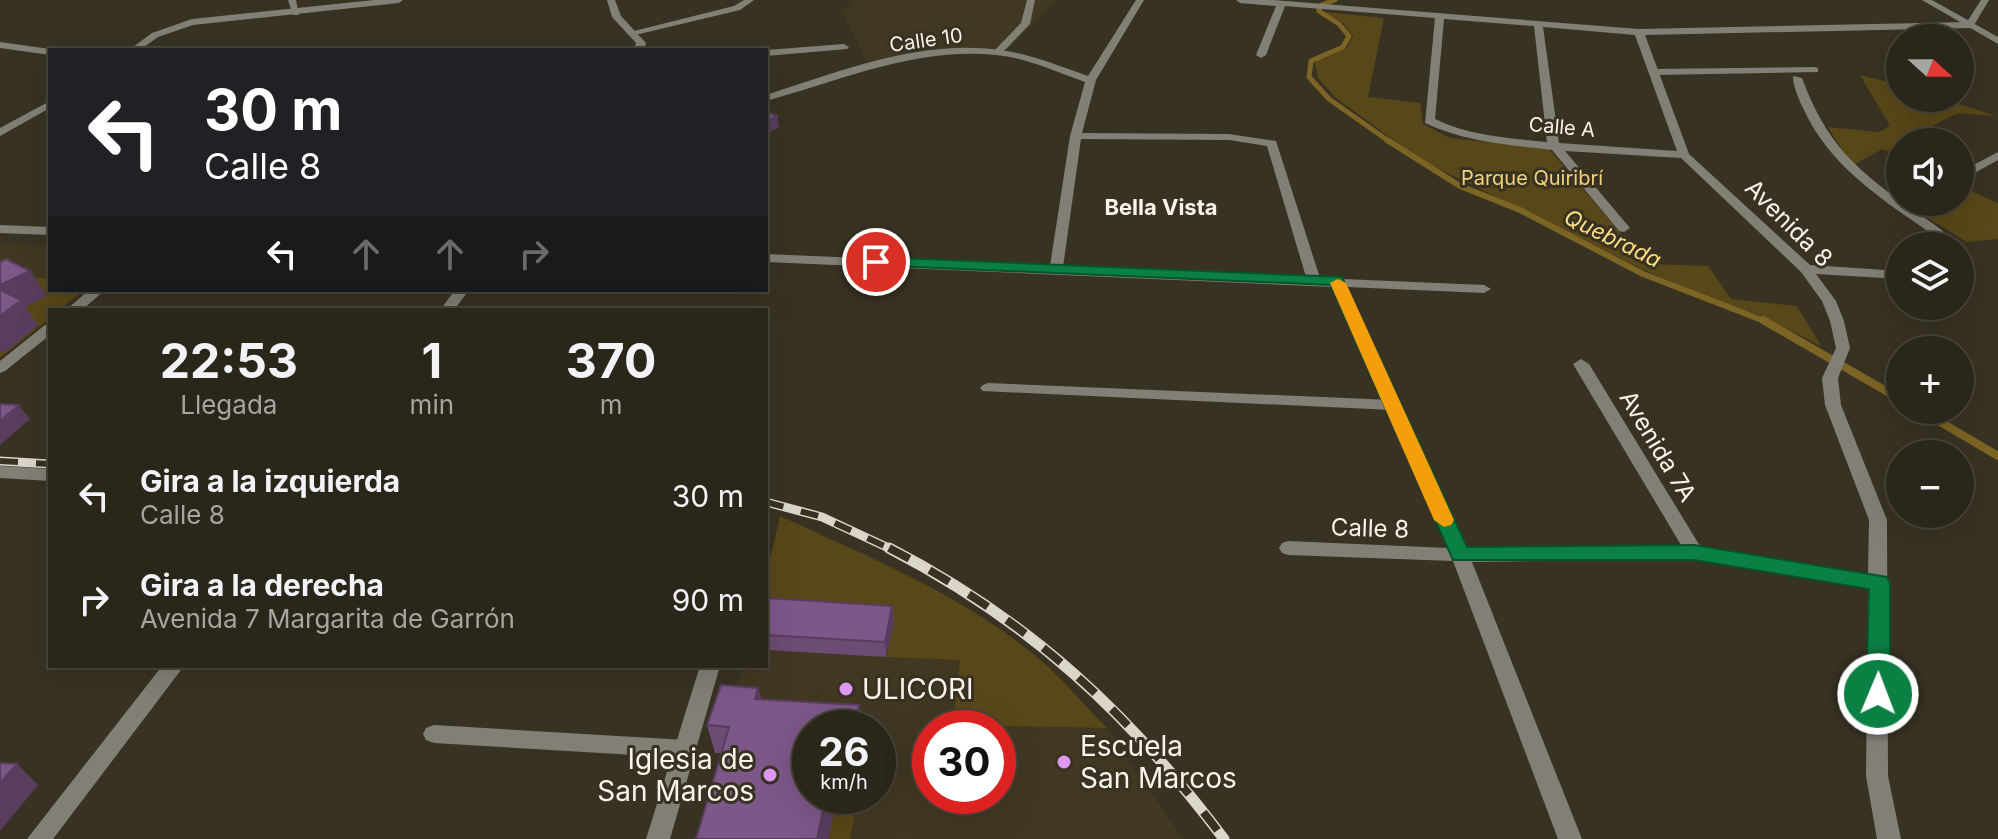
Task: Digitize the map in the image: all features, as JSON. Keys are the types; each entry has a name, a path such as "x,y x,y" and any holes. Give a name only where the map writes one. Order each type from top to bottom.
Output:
{"street":[{"path":"292,0 296,13"},
{"path":"137,48 155,35 192,22 399,0"},
{"path":"611,0 617,17 641,43 640,48"},
{"path":"631,33 737,8 750,0"},
{"path":"998,52 1025,24 1031,0"},
{"path":"1056,269 1076,136 1091,80 1140,0"},
{"path":"1240,0 1639,32 1886,27"},
{"path":"1926,0 1968,24"},
{"path":"1971,24 1985,0"},
{"path":"1261,55 1281,5"},
{"name":"Calle A","path":"1440,17 1429,121 1438,128 1452,133 1684,155"},
{"path":"1538,24 1553,144 1624,228"},
{"path":"1974,27 1998,41"},
{"name":"Avenida 8","path":"1639,32 1684,155 1806,269 1829,301 1837,321 1843,348 1830,378 1833,405 1878,520 1877,776 1889,839"},
{"path":"0,45 48,52"},
{"path":"768,53 844,47"},
{"name":"Calle 10","path":"768,97 847,72 918,56 998,52 1091,80"},
{"path":"1654,72 1814,70"},
{"path":"1797,78 1828,146 1849,170 1886,196"},
{"path":"0,133 48,105"},
{"path":"1076,136 1229,137 1260,140 1276,148 1314,280"},
{"path":"1974,169 1998,155"},
{"path":"1913,216 1933,232"},
{"path":"0,229 48,231"},
{"path":"768,258 1337,280 1484,289"},
{"path":"1806,269 1886,274"},
{"path":"1337,280 1460,555 1570,839"},
{"path":"76,308 96,292"},
{"path":"0,368 48,330"},
{"name":"Avenida 7A","path":"1581,364 1694,552"},
{"path":"988,388 1392,405"},
{"path":"0,472 48,475"},
{"name":"Calle 8","path":"1288,548 1460,555 1694,552 1879,583"},
{"path":"39,839 172,668"},
{"path":"658,839 709,668"},
{"path":"434,734 685,749"}],"shaded area":[{"path":"851,0 1056,0 1006,51 976,49 866,61 841,11 853,4"},
{"path":"0,243 48,245 48,278 0,277"},
{"name":"Escuela San Marcos","path":"768,650 961,660 956,710 912,710 912,814 1016,814 1016,726 1107,728 1183,839 850,839 855,814 896,814 896,710 792,710 792,716 728,713 741,668 768,668"}],"green space":[{"name":"Parque Quiribrí","path":"1324,12 1384,18 1368,97 1420,103 1423,124 1450,138 1549,149 1633,248 1651,264 1708,266 1731,299 1797,306 1821,346 1762,316 1705,297 1644,270 1419,159 1335,97 1318,78 1315,62 1347,48 1353,36 1343,23"},
{"path":"1860,75 1886,82 1886,112 1974,112 1974,109 1996,116 1958,113 1928,128 1886,128 1890,126"},
{"path":"1828,127 1879,132 1886,128 1886,150 1882,149 1852,166"},
{"path":"1974,192 1998,203 1998,239 1974,241 1974,232 1951,232 1924,216 1974,216"},
{"path":"0,277 48,278 48,292 82,292 62,308 48,308 48,320 0,358"},
{"path":"780,516 881,562 979,615 1038,658 1107,728 1016,726 1016,710 955,710 960,660 887,657 893,621 768,626 768,567"},
{"path":"833,814 855,814 850,839 828,839"}],"building":[{"path":"6,259 30,271 0,285 0,262"},
{"path":"0,290 21,300 0,316"},
{"path":"0,404 19,405 0,421"},
{"path":"768,598 892,606 885,642 768,635"},
{"name":"Iglesia de San Marcos","path":"721,685 758,688 755,699 859,705 858,710 792,710 792,814 822,814 817,839 696,839 729,727 707,725"},
{"path":"0,763 17,764 0,783"}],"waterway":[{"name":"Quebrada","path":"1335,0 1319,6 1319,11 1339,24 1349,36 1343,47 1311,61 1309,77 1329,99 1389,141"},
{"name":"Quebrada","path":"1389,141 1460,186 1520,210 1643,274 1765,321"},
{"name":"Quebrada","path":"1765,321 1886,391"},
{"name":"Quebrada","path":"1944,424 1998,456"}],"railway":[{"path":"0,461 48,464"},
{"path":"768,503 822,517 891,549"},
{"path":"891,549 987,607 1074,674 1151,751 1224,839"}],"slow traffic":[{"path":"1338,283 1444,520"}],"place":[{"name":"ULICORI","path":"846,689"},
{"name":"Escuela San Marcos","path":"1064,762"},
{"name":"Iglesia de San Marcos","path":"770,775"}],"district":[{"name":"Bella Vista","path":"1161,207"}],"route":[{"path":"876,262 1337,280 1460,555 1694,552 1879,583 1878,694"}]}
